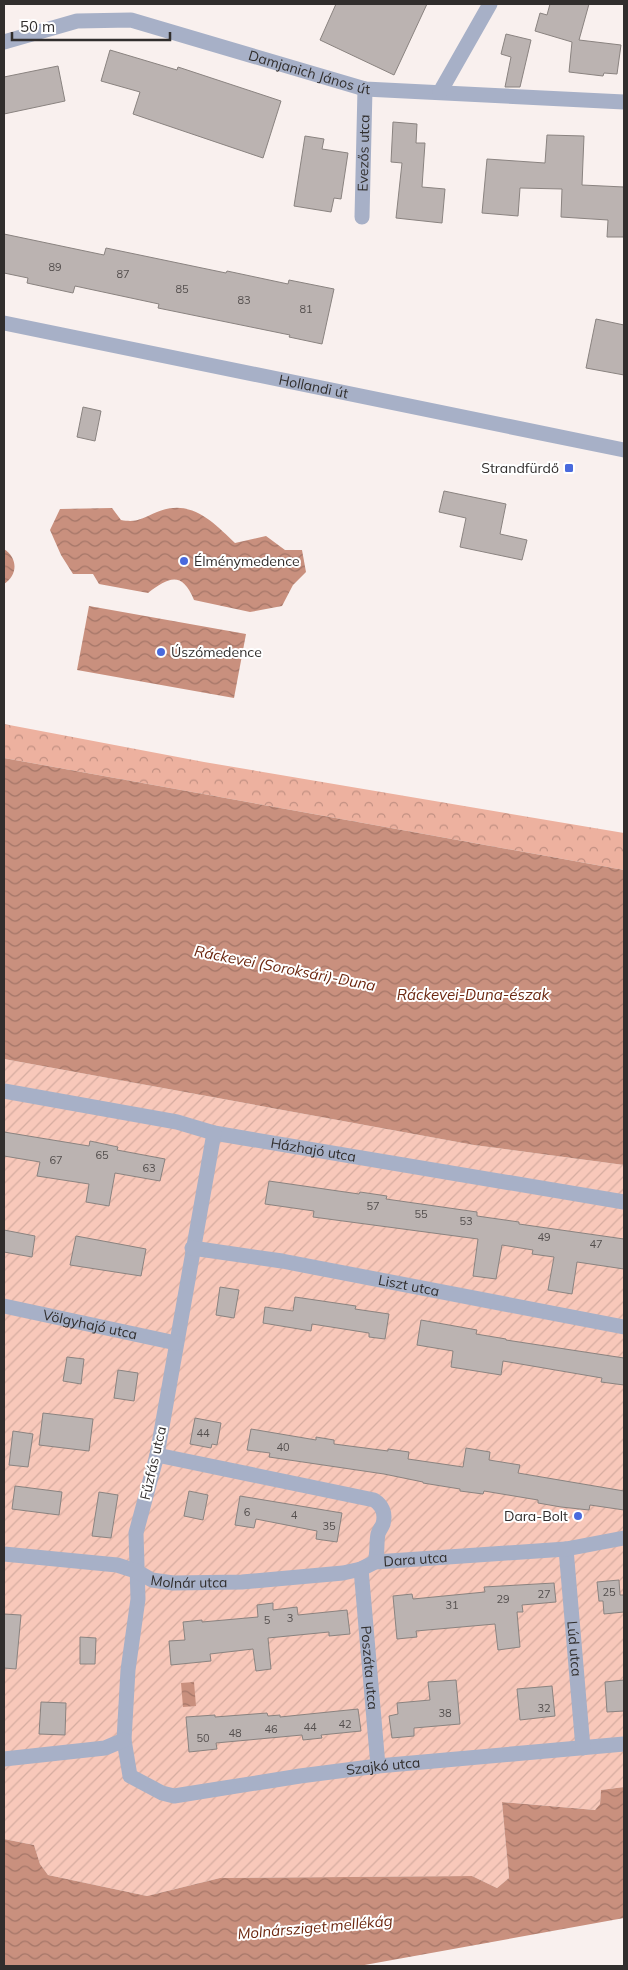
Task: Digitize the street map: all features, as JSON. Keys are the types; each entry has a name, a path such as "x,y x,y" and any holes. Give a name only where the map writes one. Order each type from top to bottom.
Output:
{"street":[{"path":"440,92 490,4"},
{"name":"Damjanich János út","path":"4,42 77,21 131,20 365,89 624,102"},
{"name":"Evezős utca","path":"362,217 365,89"},
{"name":"Hollandi út","path":"4,323 624,450"},
{"name":"Házhajó utca","path":"4,1091 177,1122 214,1133 624,1202"},
{"name":"Fűzfás utca","path":"147,1786 130,1776 124,1740 128,1670 138,1599 136,1533 157,1455 192,1248 214,1133"},
{"name":"Liszt utca","path":"192,1248 282,1261 624,1327"},
{"name":"Völgyhajó utca","path":"4,1306 176,1343"},
{"name":"Dara utca","path":"157,1455 374,1500 381,1504 384,1512 383,1523 378,1534 378,1550 375,1562 566,1549 624,1538"},
{"name":"Lúd utca","path":"566,1549 583,1748"},
{"name":"Molnár utca","path":"4,1554 117,1565 136,1571 152,1580 173,1583 242,1582 342,1573 361,1569 375,1562"},
{"name":"Poszáta utca","path":"361,1569 378,1766"},
{"path":"4,1759 105,1748 124,1740"},
{"name":"Szajkó utca","path":"147,1786 174,1796 378,1766 624,1744"}],"green space":[{"path":"4,724 204,762 624,833 624,870 4,758"}],"shaded area":[{"path":"4,1059 474,1145 624,1165 624,1787 601,1790 600,1804 595,1810 502,1802 509,1878 497,1888 472,1876 220,1878 147,1896 48,1875 40,1864 34,1845 4,1839"}],"water":[{"name":"Élménymedence","path":"112,508 121,520 127,521 140,519 169,508 191,510 210,520 235,543 266,536 285,550 302,550 306,572 293,585 282,606 250,612 194,600 185,584 180,581 174,580 162,583 148,593 99,584 93,574 73,574 61,555 50,530 60,509"},
{"path":"4,549 12,557 15,566 12,576 4,584"},
{"name":"Úszómedence","path":"89,606 246,634 234,698 77,670"},
{"name":"Ráckevei-Duna-észak","path":"4,758 624,870 624,1165 474,1145 4,1059"},
{"path":"194,1682 196,1706 183,1707 181,1683"},
{"name":"Molnársziget mellékág","path":"624,1787 624,1918 359,1966 4,1966 4,1839 34,1845 40,1864 48,1875 147,1896 220,1878 472,1876 497,1888 509,1878 502,1802 595,1810 600,1804 601,1790"}],"building":[{"path":"336,4 427,4 394,75 320,40"},
{"path":"550,4 589,4 579,40 621,45 617,74 604,73 603,76 569,72 572,42 535,31 540,13 547,15"},
{"path":"506,34 531,40 520,87 505,87 511,57 501,54"},
{"path":"110,50 177,70 178,67 281,101 263,158 133,114 140,92 101,81"},
{"path":"58,66 65,101 4,114 4,77"},
{"path":"393,122 417,124 416,143 425,143 422,187 445,189 442,223 396,218 402,163 391,162"},
{"path":"547,135 584,136 582,185 624,187 624,237 607,237 608,220 561,217 562,189 520,188 518,216 482,213 487,159 545,163"},
{"path":"305,136 324,139 322,149 348,153 341,199 334,198 331,212 294,206"},
{"path":"4,234 104,255 106,248 226,273 227,271 288,284 289,280 334,289 322,344 289,337 290,335 158,308 159,304 75,286 73,293 27,283 28,278 4,273"},
{"path":"596,319 624,325 624,375 586,368"},
{"path":"83,407 101,411 95,441 77,437"},
{"path":"444,491 506,504 500,534 527,540 522,560 460,547 466,518 439,512"},
{"path":"4,1132 89,1146 90,1141 118,1147 117,1150 165,1159 160,1181 115,1173 109,1206 86,1202 89,1184 37,1176 40,1162 4,1156"},
{"path":"269,1181 359,1194 360,1192 387,1196 386,1199 477,1212 477,1216 519,1222 519,1224 624,1239 624,1269 577,1262 572,1294 548,1290 554,1257 532,1254 533,1250 502,1245 496,1279 473,1276 478,1239 313,1217 314,1211 265,1204"},
{"path":"4,1230 35,1236 32,1257 4,1252"},
{"path":"76,1236 146,1249 141,1276 70,1265"},
{"path":"220,1287 239,1290 234,1318 216,1315"},
{"path":"295,1297 356,1306 355,1309 389,1314 385,1339 369,1337 369,1333 312,1324 311,1331 263,1323 265,1307 293,1311"},
{"path":"421,1320 477,1330 476,1334 506,1340 624,1358 624,1385 601,1382 602,1378 503,1361 501,1375 451,1367 453,1351 417,1345"},
{"path":"67,1357 84,1359 81,1384 63,1381"},
{"path":"118,1370 138,1373 134,1401 114,1398"},
{"path":"43,1413 93,1419 89,1451 39,1445"},
{"path":"195,1418 221,1423 217,1445 212,1444 211,1448 190,1444"},
{"path":"251,1429 316,1440 316,1437 334,1440 334,1444 409,1452 408,1459 463,1467 466,1448 490,1452 489,1460 520,1465 518,1473 624,1491 624,1510 590,1505 589,1510 561,1507 538,1503 538,1500 484,1491 483,1494 460,1491 460,1489 384,1474 269,1457 270,1453 247,1450"},
{"path":"13,1431 33,1434 28,1467 9,1465"},
{"path":"15,1486 62,1492 59,1515 12,1509"},
{"path":"189,1491 208,1495 203,1520 184,1516"},
{"path":"99,1492 118,1495 111,1538 92,1536"},
{"path":"240,1496 342,1513 337,1542 316,1539 317,1531 256,1519 254,1528 235,1525"},
{"path":"619,1580 620,1595 624,1595 624,1612 604,1614 603,1601 599,1601 597,1582"},
{"path":"554,1583 556,1602 522,1605 523,1612 517,1612 520,1647 498,1650 495,1624 416,1631 417,1637 397,1639 393,1596 412,1594 413,1599 485,1592 484,1587"},
{"path":"273,1603 273,1610 297,1607 298,1615 347,1610 350,1634 329,1636 329,1632 268,1638 271,1669 256,1671 253,1649 210,1654 211,1661 171,1665 169,1641 185,1640 183,1622 258,1617 257,1605"},
{"path":"4,1614 21,1615 16,1669 4,1668"},
{"path":"80,1637 96,1638 95,1664 80,1664"},
{"path":"456,1680 460,1724 414,1728 414,1736 392,1738 389,1716 398,1714 397,1703 430,1700 428,1682"},
{"path":"624,1680 624,1711 607,1712 605,1682"},
{"path":"552,1686 555,1716 520,1720 517,1689"},
{"path":"41,1702 66,1703 65,1735 39,1734"},
{"path":"358,1709 361,1731 321,1735 322,1738 303,1740 302,1735 216,1743 217,1749 189,1752 186,1717 267,1713 268,1716 280,1715 280,1717"}],"place":[{"name":"Strandfürdő","path":"569,468"},
{"name":"Élménymedence","path":"184,561"},
{"name":"Úszómedence","path":"161,652"},
{"name":"Dara-Bolt","path":"578,1516"}],"water label":[{"name":"Ráckevei (Soroksári)-Duna","path":"285,968"}]}
